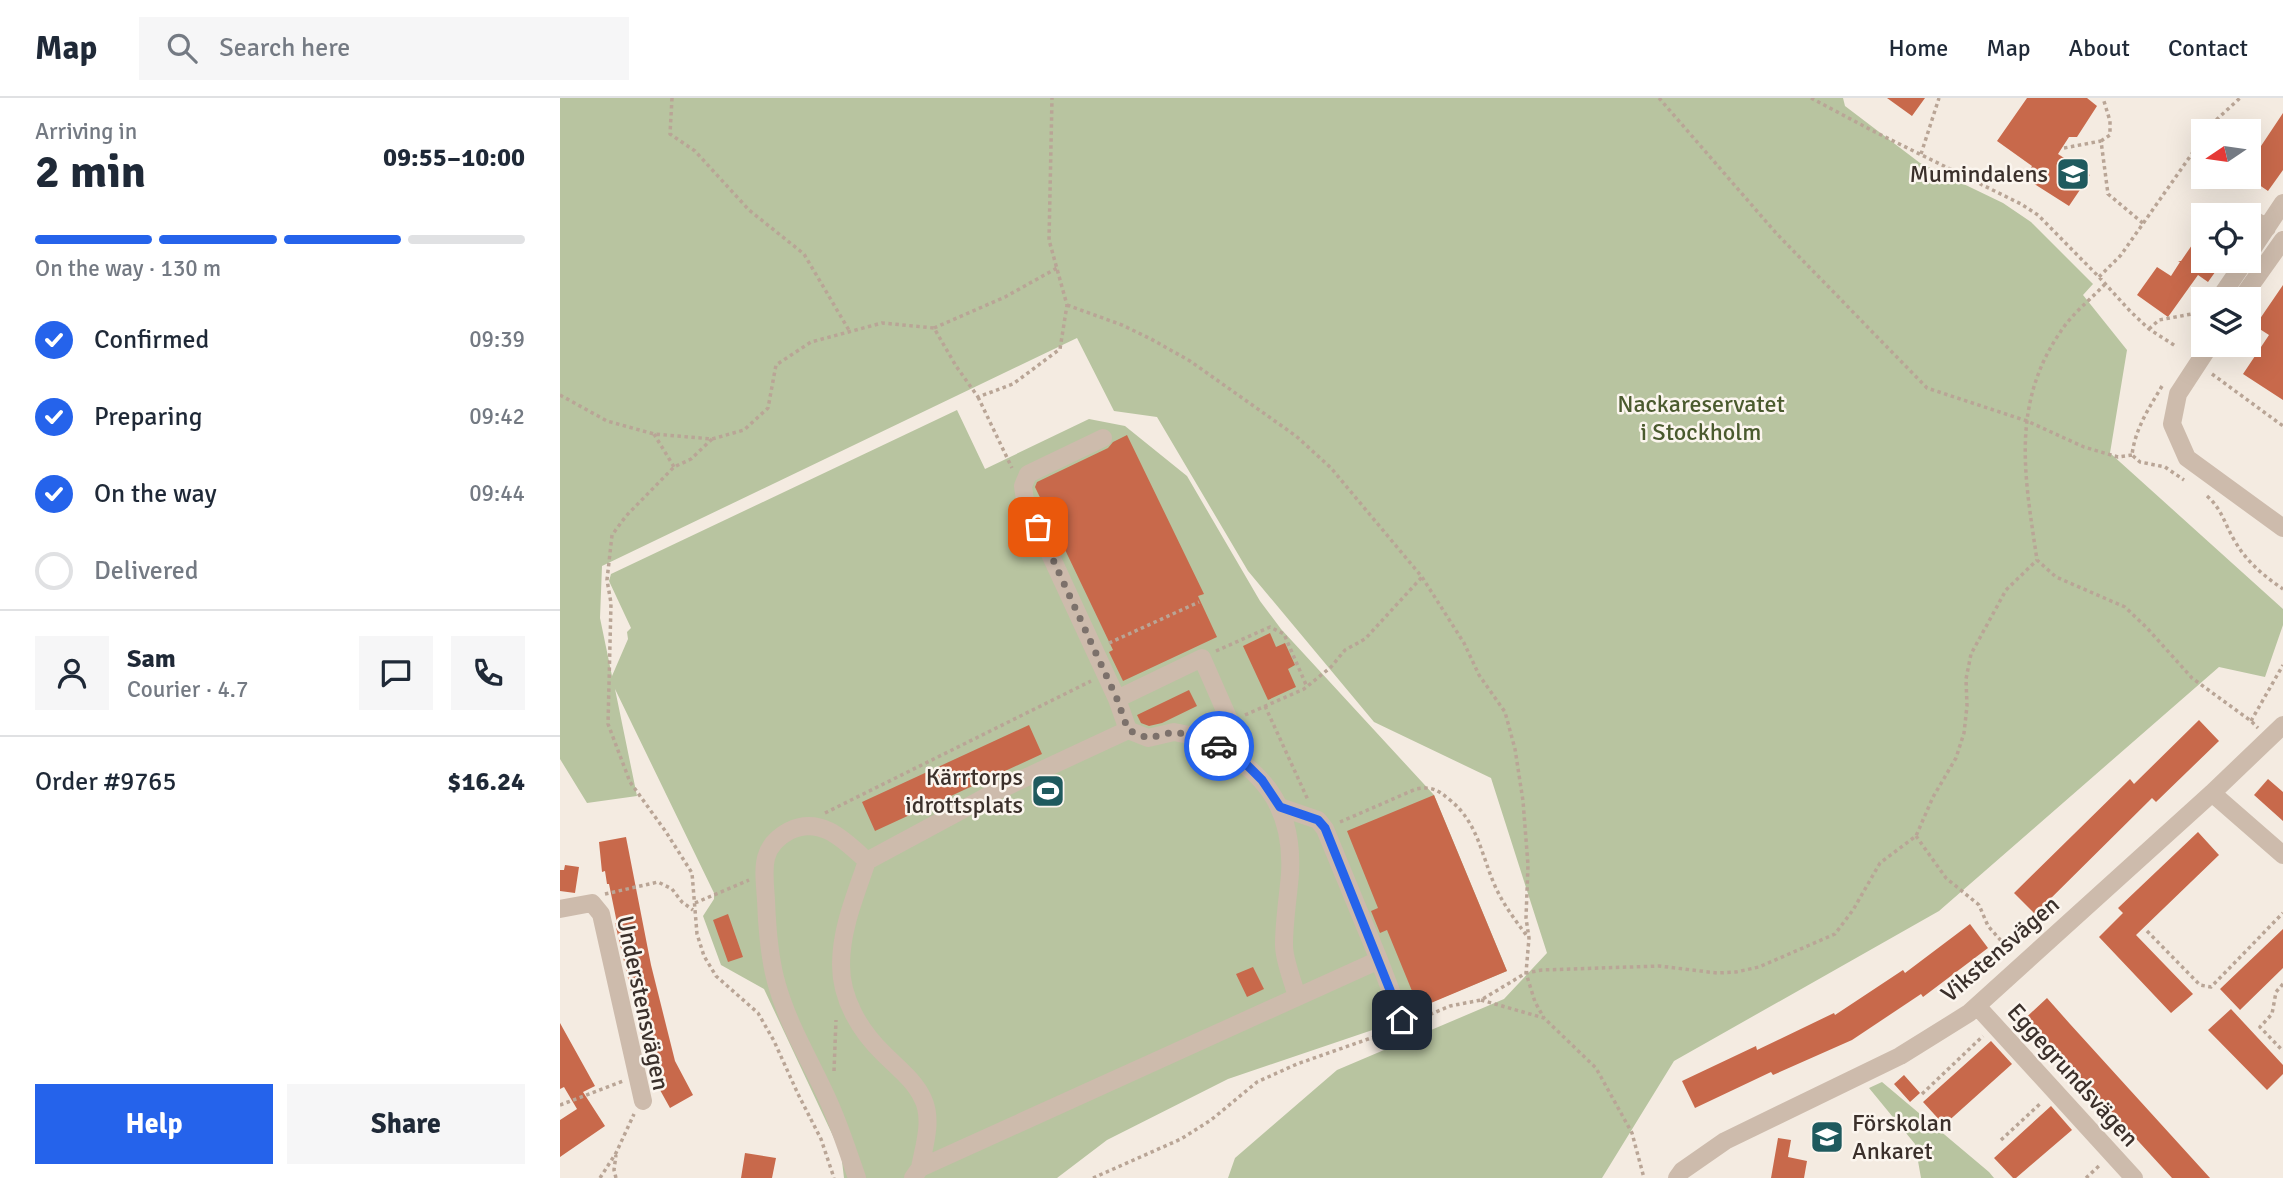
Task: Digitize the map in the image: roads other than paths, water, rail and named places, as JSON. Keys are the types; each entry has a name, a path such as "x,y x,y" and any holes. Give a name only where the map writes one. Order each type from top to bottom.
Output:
{"street":[{"path":"2261,237 2283,203"},
{"path":"2261,224 2267,228"},
{"path":"2250,287 2283,240"},
{"path":"2202,357 2178,394 2172,425 2187,458 2283,528"},
{"path":"1103,438 1028,474 1023,486 1025,500 1106,674 1128,730"},
{"path":"1117,699 1202,658 1230,722 1199,737"},
{"name":"Vikstensvägen","path":"1677,1178 1682,1171 1725,1141 1899,1056 1976,1006 2212,793 2283,725"},
{"path":"917,1173 929,1123 924,1100 906,1074 881,1052 861,1027 847,999 841,968 842,937 867,860 997,791 1128,730 1148,738 1174,732 1199,737 1243,761 1262,780 1280,807 1288,836 1290,871 1283,947 1297,997"},
{"path":"2212,793 2283,856"},
{"path":"1280,807 1321,824 1404,1024"},
{"path":"857,1178 832,1108 777,985 766,918 764,875 765,855 776,838 799,826 824,826 867,860"},
{"name":"Understensvägen","path":"560,909 592,903 601,914 643,1101"},
{"path":"917,1173 1379,960"},
{"name":"Eggegrundsvägen","path":"1976,1006 2134,1178"}],"place":[{"name":"Mumindalens","path":"2073,174"},
{"name":"Kärrtorps idrottsplats","path":"1048,791"},
{"name":"Förskolan Ankaret","path":"1827,1137"}],"park label":[{"name":"Nackareservatet i Stockholm","path":"1701,418"}]}
